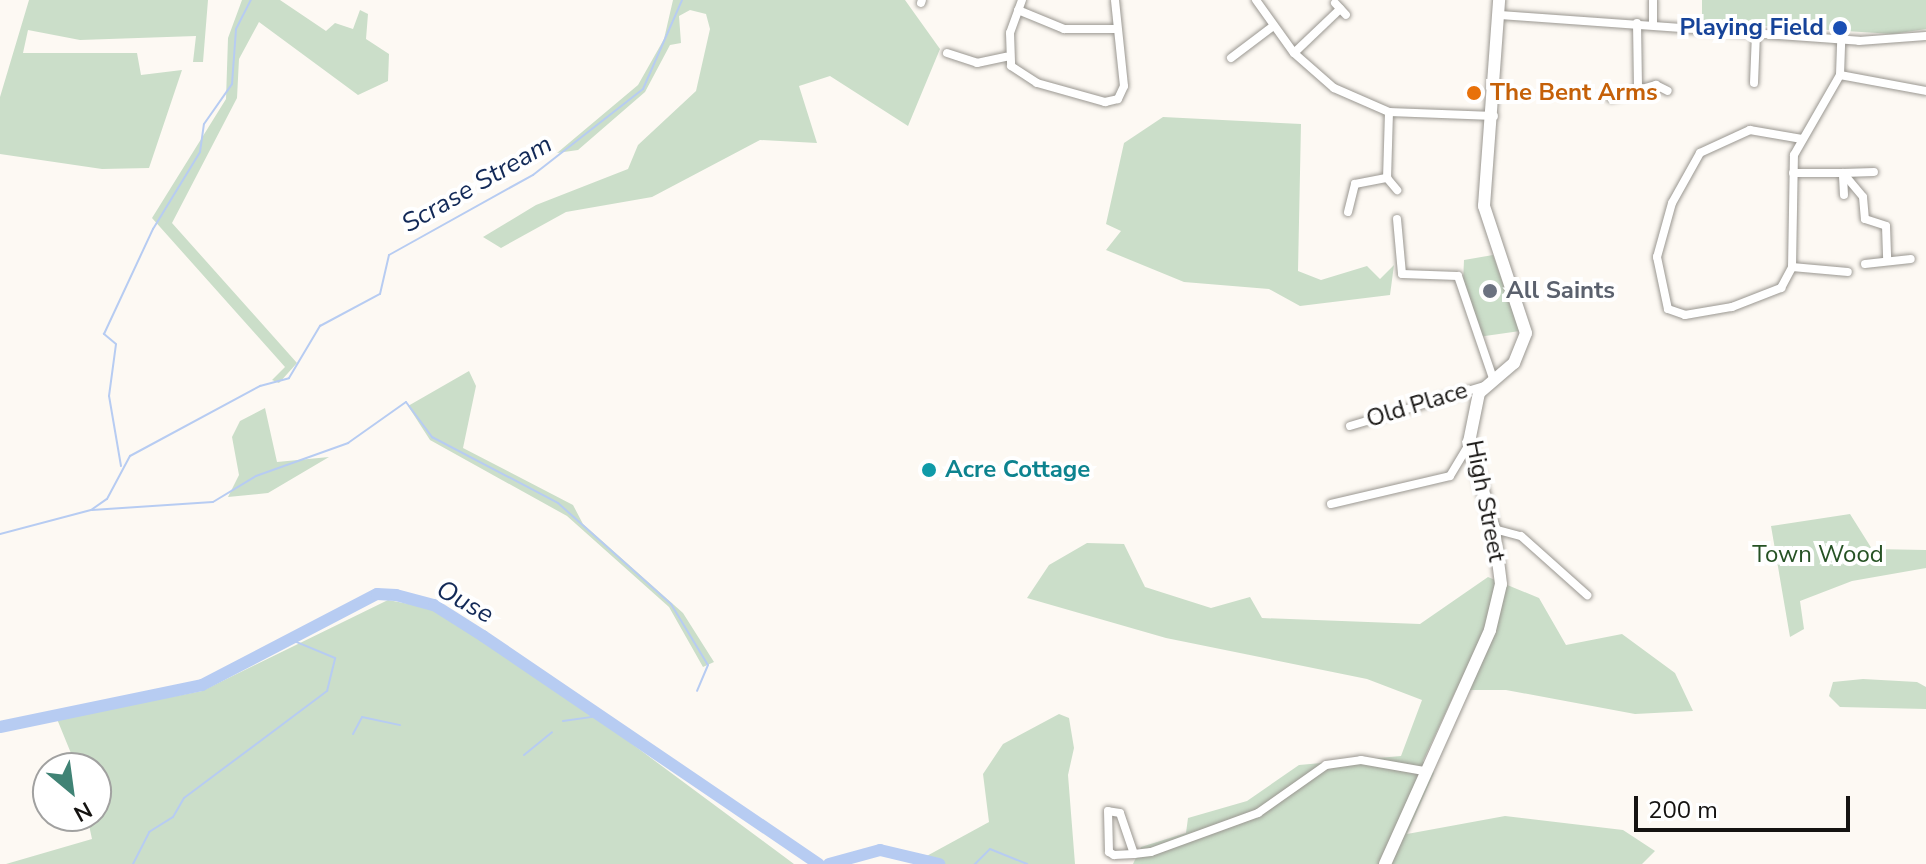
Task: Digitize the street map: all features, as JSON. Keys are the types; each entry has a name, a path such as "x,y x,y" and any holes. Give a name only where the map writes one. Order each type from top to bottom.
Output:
{"main road":[{"name":"High Street","path":"1385,864 1424,771 1490,630 1501,584 1494,529 1469,442 1488,382 1514,363 1526,333 1484,206 1495,116 1499,0"}],"street":[{"path":"1006,57 1022,0"},
{"path":"1006,57 1037,83 1118,99 1124,86 1115,0"},
{"path":"1256,0 1272,27 1334,88 1389,112 1495,116"},
{"path":"1653,0 1653,24"},
{"path":"1298,54 1340,9"},
{"path":"1018,10 1091,34 1117,29"},
{"path":"1500,15 1841,40 1926,36"},
{"path":"1637,23 1638,88"},
{"path":"1232,58 1272,27"},
{"path":"1754,83 1756,33"},
{"path":"1802,139 1750,130 1700,153 1672,203 1657,257 1668,309 1685,315 1781,288 1792,267 1793,173 1802,139 1840,75 1841,40"},
{"path":"947,53 977,63 1006,57"},
{"path":"1840,75 1926,91"},
{"path":"1611,98 1638,88 1668,91"},
{"path":"1389,112 1387,178 1397,190"},
{"path":"1793,173 1874,172"},
{"path":"1843,173 1844,195"},
{"path":"1843,173 1863,197 1865,219 1886,226 1887,261"},
{"path":"1348,212 1355,184 1387,178"},
{"path":"1397,219 1402,274 1458,276 1488,382"},
{"path":"1865,264 1911,259"},
{"path":"1792,267 1848,272"},
{"name":"Old Place","path":"1350,426 1488,382"},
{"path":"1331,504 1450,476 1462,467 1469,442"},
{"path":"1494,529 1521,536 1587,595"},
{"path":"1134,854 1120,813 1108,811 1109,852 1134,854 1258,813 1326,765 1361,760 1424,771"}],"green space":[{"path":"29,0 208,0 203,62 193,62 196,36 80,40 28,30 23,53 137,53 141,75 182,70 149,168 102,169 0,154 0,97"},
{"path":"242,0 280,0 326,31 335,23 353,29 360,10 368,14 366,39 389,54 388,81 358,95 259,22 239,59 237,98 172,223 297,363 279,383 272,380 285,367 152,218 226,99 228,38"},
{"path":"673,0 905,0 940,49 908,126 830,76 799,86 817,143 760,140 652,197 566,212 501,248 483,237 536,205 628,169 638,145 696,91 710,29 706,14 690,10 679,16 681,43 670,45 645,92 578,150 557,153 638,85 664,39"},
{"path":"1702,0 1926,0 1926,29 1893,34 1702,22"},
{"path":"1163,117 1301,124 1298,271 1321,280 1367,266 1380,279 1394,265 1390,295 1300,306 1269,289 1184,282 1106,250 1121,231 1106,224 1124,143"},
{"path":"1493,255 1520,331 1478,337 1463,283 1464,260"},
{"path":"469,371 476,386 463,448 573,505 583,524 683,613 714,662 703,667 669,607 567,516 430,440 408,406"},
{"path":"265,408 277,462 329,457 268,493 228,497 239,475 232,437 240,421"},
{"name":"Town Wood","path":"1850,514 1872,549 1926,550 1926,568 1852,581 1800,601 1804,629 1790,637 1771,526"},
{"path":"1087,543 1124,544 1145,587 1211,608 1250,597 1262,618 1420,624 1488,577 1539,598 1566,645 1622,634 1675,673 1693,711 1635,714 1506,690 1456,690 1423,761 1434,773 1407,834 1505,816 1623,830 1655,851 1642,864 1133,864 1141,847 1186,833 1188,818 1247,801 1299,765 1401,756 1422,700 1367,679 1166,638 1027,598 1049,565"},
{"path":"388,600 435,609 535,672 794,864 6,864 92,839 90,832 112,832 112,752 70,752 57,719 202,691"},
{"path":"1863,679 1917,682 1926,687 1926,709 1840,707 1829,696 1833,682"},
{"path":"1059,714 1069,718 1074,748 1068,775 1075,864 931,864 923,858 989,822 983,774 1003,744"}],"waterway":[{"path":"121,466 109,396 116,344 104,334 153,229 200,152 204,124 232,84 236,29 251,0"},
{"name":"Scrase Stream","path":"0,534 91,510 107,499 130,456 260,386 289,378 320,326 380,294 389,255 533,175 643,89 682,0"},
{"path":"92,510 213,502 256,476 348,443 406,402 432,437 558,503 671,604 708,665 697,691"},
{"name":"Ouse","path":"0,727 202,685 377,594 396,595 434,605 483,636 819,864"},
{"path":"133,864 149,832 173,817 184,798 327,691 335,658 294,641"},
{"path":"563,721 598,716"},
{"path":"353,734 362,717 400,725"},
{"path":"524,755 552,732"},
{"path":"975,864 990,849 1027,864"},
{"name":"Ouse","path":"829,864 880,850 939,864"}],"place":[{"name":"Playing Field","path":"1840,28"},
{"name":"The Bent Arms","path":"1474,93"},
{"name":"All Saints","path":"1490,291"},
{"name":"Acre Cottage","path":"929,470"}]}
